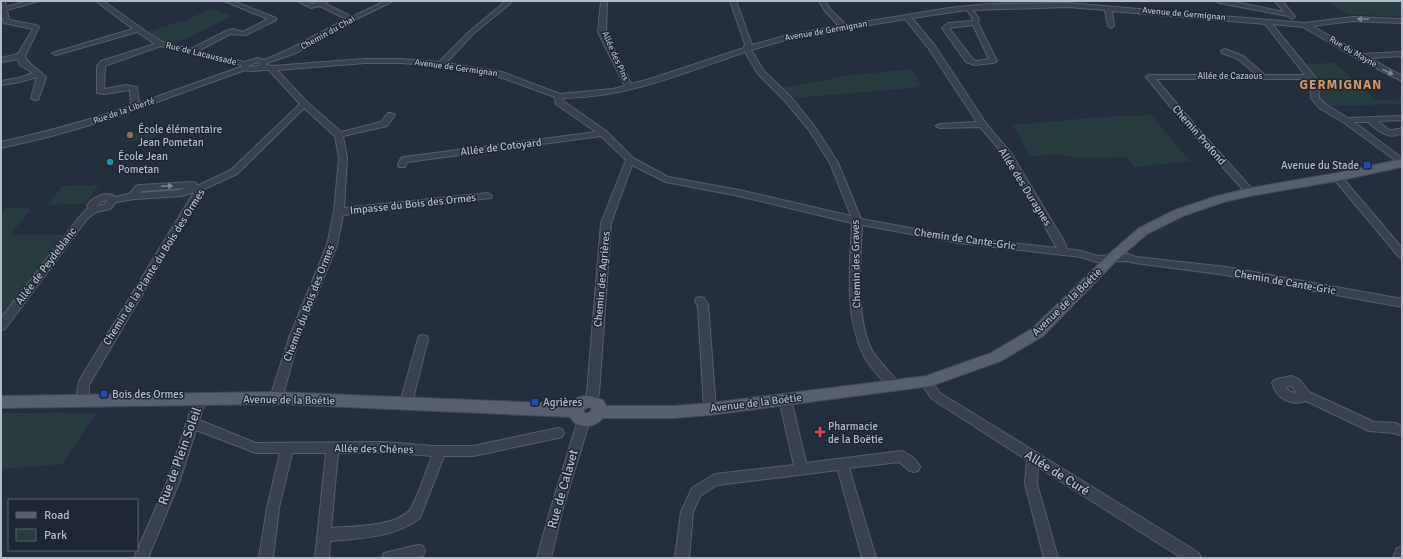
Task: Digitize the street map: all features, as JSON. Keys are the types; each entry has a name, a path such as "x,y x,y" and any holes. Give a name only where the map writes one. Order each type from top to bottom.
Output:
{"main road":[{"name":"Avenue de la Boétie","path":"599,412 674,412 710,409 926,382 996,357 1038,332 1113,257 1143,231 1179,213 1221,199 1250,192 1337,177 1402,162"},
{"name":"Avenue de la Boétie","path":"1,402 276,398 406,403 580,415"},
{"path":"589,400 598,404 599,412 591,420 580,415 582,402 589,400"}],"street":[{"path":"2,1 2,10 6,22 36,27 22,56 23,63 39,74 42,78 35,98"},
{"path":"2,10 36,1"},
{"name":"Rue de Lacaussade","path":"99,1 138,30 161,44 245,66"},
{"path":"190,52 228,32 233,31 244,34 274,19 227,1"},
{"path":"301,1 311,6 323,2 351,19"},
{"name":"Chemin du Chai","path":"263,64 293,51 351,19 390,1"},
{"path":"441,64 471,33 510,1"},
{"name":"Allée des Pins","path":"604,1 602,32 629,87"},
{"name":"Chemin des Graves","path":"733,1 749,44 747,49 760,72 788,98 812,129 834,163 857,221 855,272 856,306 862,338 869,355 894,386"},
{"path":"822,1 827,10 844,27"},
{"path":"368,2 377,8"},
{"path":"1221,2 1291,15"},
{"path":"1221,2 1229,18"},
{"name":"Avenue de Germignan","path":"263,64 272,68 365,61 401,61 441,64 499,74 559,96 592,94 653,81 747,49 786,38 907,16 969,8 1052,4 1302,24 1353,19 1402,21"},
{"path":"1267,10 1282,8 1280,4"},
{"path":"1280,4 1302,24"},
{"path":"969,8 976,19 975,23 993,61 975,63 969,60 945,28 948,25 975,23"},
{"path":"1108,8 1111,26"},
{"name":"Allée des Duragnes","path":"907,16 932,48 983,124 1008,155 1060,243 1063,252"},
{"path":"1267,22 1311,77 1314,83 1315,98 1322,106 1346,120 1402,162"},
{"name":"Rue du Mayne","path":"1302,24 1402,79"},
{"path":"56,53 138,30"},
{"path":"135,107 134,88 127,87 106,92 100,91 101,66 161,44"},
{"path":"1224,51 1232,53 1252,65 1262,76"},
{"path":"1359,56 1402,54"},
{"path":"1,60 22,56"},
{"path":"245,66 255,60 263,64"},
{"name":"Rue de la Liberté","path":"1,145 45,135 104,118 245,66"},
{"path":"272,68 304,104 339,136 384,124 391,115"},
{"path":"1,83 20,80 39,74"},
{"name":"Allée de Cazaous","path":"1150,77 1311,77"},
{"name":"Chemin Profond","path":"1150,77 1196,132 1250,192"},
{"name":"Chemin de Cante-Gric","path":"559,96 559,102 603,133 630,160 666,179 746,195 857,221 959,240 1080,254 1097,259 1128,257 1135,260 1226,271 1402,303"},
{"name":"Chemin de la Plante du Bois des Ormes","path":"82,401 83,384 201,187 234,172 304,104"},
{"path":"1346,120 1402,118"},
{"path":"1370,119 1387,133 1395,134 1402,130"},
{"path":"940,126 983,124"},
{"name":"Allée de Cotoyard","path":"402,165 404,160 603,133"},
{"name":"Chemin du Bois des Ormes","path":"276,398 294,338 332,245 339,212 343,158 339,136"},
{"name":"Chemin des Agrières","path":"589,400 593,394 606,223 630,160"},
{"path":"1337,177 1402,255"},
{"name":"Allée de Peydeblanc","path":"1,326 84,217 95,209 105,208 111,205 114,200 132,196 182,193 192,189 193,185 141,184 132,196"},
{"name":"Impasse du Bois des Ormes","path":"339,212 488,196"},
{"path":"700,301 702,305 710,409"},
{"path":"406,403 423,339"},
{"name":"Allée de Curé","path":"926,382 936,396 1194,558"},
{"path":"1305,395 1373,427 1394,428 1402,431"},
{"name":"Rue de Plein Soleil","path":"141,558 174,480 200,399"},
{"path":"785,399 802,469"},
{"name":"Rue de Calavet","path":"545,555 580,415"},
{"name":"Allée des Chênes","path":"192,423 256,448 287,449 384,447 440,451 473,451 558,433"},
{"path":"322,558 332,448"},
{"path":"266,558 273,508 287,449"},
{"path":"324,535 387,527 409,520 415,514 440,451"},
{"path":"682,558 687,512 696,492 715,480 901,456 914,467"},
{"path":"1033,458 1032,484 1051,558"},
{"path":"842,464 869,558"},
{"path":"389,558 418,551"},
{"path":"1400,558 1402,553"}],"green space":[{"path":"1324,1 1402,1 1402,16 1351,15"},
{"path":"213,8 232,16 175,44 156,38 147,32 186,20"},
{"path":"1335,63 1376,100 1402,99 1402,104 1324,106 1319,102 1302,64"},
{"path":"912,69 922,87 795,98 784,87 832,79 834,77"},
{"path":"1151,115 1190,161 1134,167 1126,157 1077,158 1056,154 1030,157 1013,125 1101,117"},
{"path":"157,132 151,140 126,141 132,133"},
{"path":"99,185 85,204 47,205 62,186"},
{"path":"6,207 31,209 10,235 63,235 1,320 1,213"},
{"path":"1,413 96,413 62,464 1,469"}],"place":[{"name":"École élémentaire Jean Pometan","path":"130,135"},
{"name":"École Jean Pometan","path":"110,162"},
{"name":"Avenue du Stade","path":"1367,165"},
{"name":"Bois des Ormes","path":"104,394"},
{"name":"Agrières","path":"535,402"},
{"name":"Pharmacie de la Boëtie","path":"820,432"}],"district":[{"name":"GERMIGNAN","path":"1341,85"}]}
